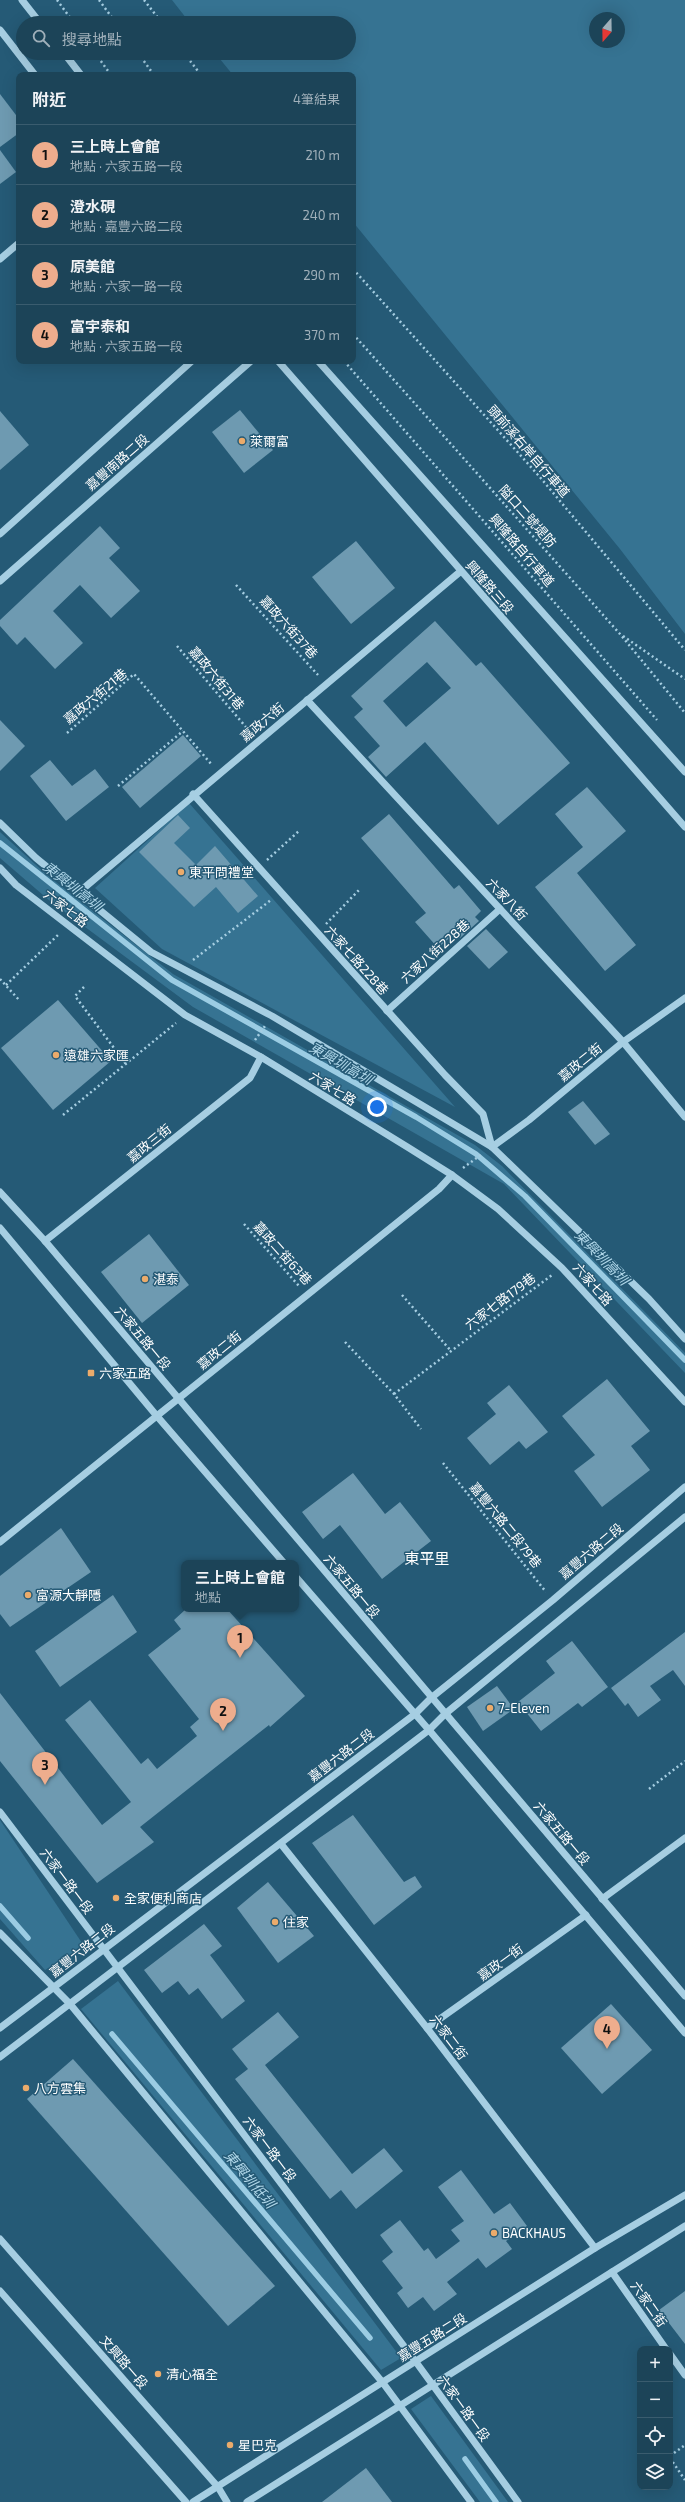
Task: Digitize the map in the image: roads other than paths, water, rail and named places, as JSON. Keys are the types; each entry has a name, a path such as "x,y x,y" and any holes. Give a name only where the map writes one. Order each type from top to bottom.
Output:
{"street":[{"path":"22,0 35,16"},
{"path":"0,30 16,51"},
{"path":"23,60 33,72"},
{"path":"69,60 79,72"},
{"path":"0,259 16,246"},
{"name":"嘉豐南路二段","path":"0,534 189,364"},
{"name":"嘉豐南路二段","path":"0,581 248,364"},
{"name":"興隆路三段","path":"281,364 685,827"},
{"name":"興隆路三段","path":"321,364 685,772"},
{"name":"嘉政六街","path":"78,893 193,794 461,571"},
{"name":"六家八街","path":"307,700 623,1042 685,1117"},
{"name":"六家七路228巷","path":"193,794 387,1011 483,1114 492,1147"},
{"name":"六家七路","path":"0,823 36,858 151,952 272,1016 492,1147 649,1299 685,1339"},
{"name":"六家七路","path":"0,868 16,884 185,1015 261,1057 452,1175 498,1209 562,1268 685,1402"},
{"name":"六家八街228巷","path":"387,1011 500,908"},
{"name":"嘉政二街","path":"492,1147 529,1120 623,1042 685,998"},
{"name":"嘉政三街","path":"45,1241 250,1078 261,1057"},
{"name":"嘉政二街","path":"1,1538 179,1398 439,1189 452,1175"},
{"name":"六家五路一段","path":"0,1192 45,1241 179,1398 431,1698 685,1996"},
{"path":"0,1228 156,1415 281,1560"},
{"name":"嘉豐六路二段","path":"0,2028 415,1714 431,1698 553,1600 685,1487"},
{"path":"0,2056 70,2004 116,1966 281,1844 429,1730 445,1714 685,1517"},
{"path":"299,1580 429,1730 685,2032"},
{"name":"六家一路一段","path":"0,1812 416,2362 518,2502"},
{"path":"602,1899 685,1838"},
{"name":"六家二街","path":"281,1844 427,2028 595,2248"},
{"name":"嘉政一街","path":"427,2028 586,1915"},
{"path":"0,1933 70,2004 382,2383 470,2502"},
{"name":"嘉豐五路二段","path":"193,2502 595,2248 685,2195"},
{"path":"247,2502 685,2226"},
{"name":"文興路一段","path":"0,2239 218,2486 227,2502"},
{"name":"六家二街","path":"612,2272 664,2346"},
{"path":"0,2291 186,2502"},
{"path":"673,2358 685,2375"}],"waterway":[{"name":"東興圳高圳","path":"0,843 172,980 416,1117 476,1154 525,1196 685,1360"},
{"name":"東興圳低圳","path":"0,1906 28,1938"},
{"name":"東興圳低圳","path":"112,2034 370,2338"},
{"name":"東興圳低圳","path":"465,2459 496,2502"}],"place":[{"name":"萊爾富","path":"242,441"},
{"name":"東平問禮堂","path":"181,872"},
{"name":"遠雄六家匯","path":"56,1055"},
{"name":"湛泰","path":"145,1279"},
{"name":"六家五路","path":"91,1373"},
{"name":"富源大靜隱","path":"28,1595"},
{"name":"三上時上會館","path":"240,1658"},
{"name":"7-Eleven","path":"490,1708"},
{"name":"澄水硯","path":"223,1731"},
{"name":"原美館","path":"45,1785"},
{"name":"全家便利商店","path":"116,1898"},
{"name":"住家","path":"275,1922"},
{"name":"富宇泰和","path":"607,2049"},
{"name":"八方雲集","path":"26,2088"},
{"name":"BACKHAUS","path":"494,2233"},
{"name":"清心福全","path":"158,2374"},
{"name":"星巴克","path":"230,2445"}],"district":[{"name":"東平里","path":"427,1558"}]}
